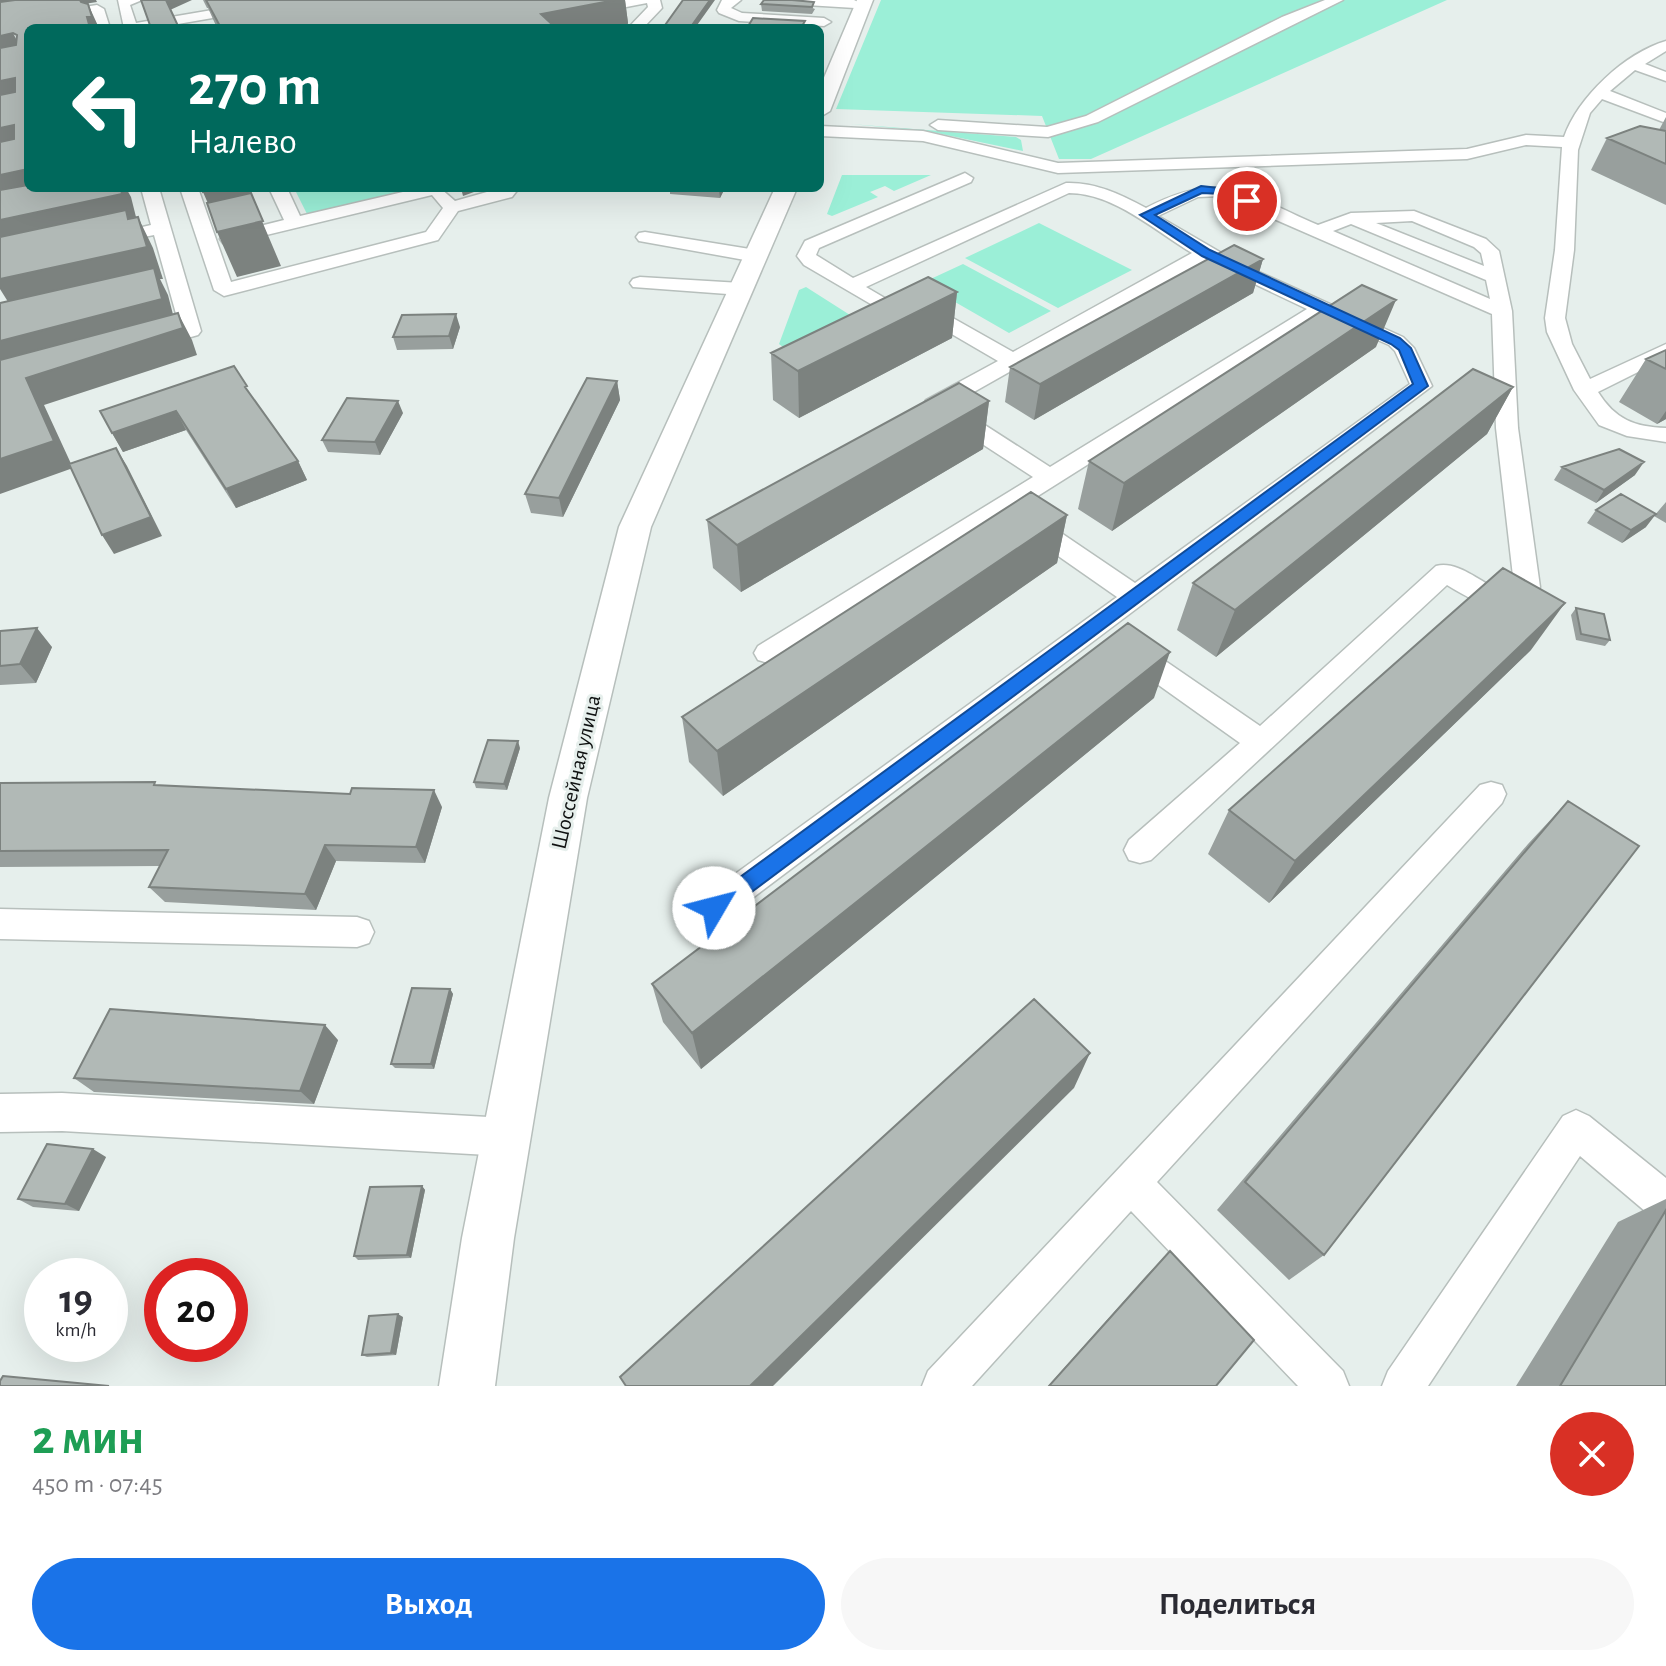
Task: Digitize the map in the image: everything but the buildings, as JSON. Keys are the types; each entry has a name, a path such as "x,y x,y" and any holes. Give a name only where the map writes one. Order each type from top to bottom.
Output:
{"main road":[{"path":"824,101 853,29 860,2"},
{"name":"Шоссейная улица","path":"467,1386 506,1137 568,798 635,527 784,192"}],"street":[{"path":"130,24 123,2 135,0"},
{"path":"571,14 644,0"},
{"path":"639,24 655,8 653,0"},
{"path":"734,0 727,3 724,10 739,17 792,24"},
{"path":"790,0 860,2"},
{"path":"853,119 1048,132 1092,119 1287,20 1336,0"},
{"path":"823,24 831,2"},
{"path":"0,24 97,9 101,24"},
{"path":"154,24 224,12"},
{"path":"824,28 853,29"},
{"path":"1665,45 1643,55 1635,65 1598,92 1583,109 1568,149 1570,194 1555,325 1585,390 1607,420 1651,435 1666,435"},
{"path":"1635,65 1666,77"},
{"path":"1598,92 1666,118"},
{"path":"824,131 923,136 1058,168 1467,154 1498,146 1568,149"},
{"path":"1026,132 1032,162"},
{"path":"1146,215 1201,189 1206,183 1203,164"},
{"path":"893,311 811,261 806,256 807,250 811,245 965,178"},
{"path":"852,286 1075,186 1092,190 1146,215 1206,253 1404,348 1421,386 1446,398"},
{"path":"1201,189 1224,191 1502,311"},
{"path":"132,347 191,331 170,285 161,228 151,192"},
{"path":"190,192 224,290 432,236 452,207 507,192"},
{"path":"280,192 294,223"},
{"path":"208,244 420,192"},
{"path":"435,192 452,207"},
{"path":"1140,850 1445,572 1488,597 1513,600 1522,596 1527,587 1507,428 1502,311 1490,251 1480,243 1414,216 1351,218 1318,231"},
{"path":"1351,218 1495,277"},
{"path":"132,234 161,228"},
{"path":"645,237 748,272"},
{"path":"909,419 1206,253"},
{"path":"640,283 748,272"},
{"path":"867,324 893,311 917,307 1013,361"},
{"path":"768,653 1323,307"},
{"path":"1585,390 1666,350"},
{"path":"714,908 1421,386"},
{"path":"936,404 1049,477"},
{"path":"1483,416 1507,428"},
{"path":"1003,506 1135,596"},
{"path":"1095,626 1261,742"},
{"path":"943,1386 1491,794"},
{"path":"0,924 357,932"},
{"path":"0,1113 62,1112 506,1137"},
{"path":"1403,1386 1576,1129 1666,1203"},
{"path":"1132,1184 1328,1386"}],"green space":[{"path":"881,0 1447,0 1091,159 1059,159 1042,116 836,109"},
{"path":"850,124 1016,137 1021,140 1023,151 927,131"},
{"path":"842,175 931,175 894,191 885,186 870,192 878,197 832,216 827,214"},
{"path":"296,192 402,192 307,214"},
{"path":"1039,223 1132,270 1058,308 965,258"},
{"path":"963,264 1051,311 1009,333 922,283"},
{"path":"806,287 850,315 783,347 779,344 799,290"}],"route":[{"path":"714,908 1421,386 1404,348 1396,341 1206,253 1146,215 1201,189 1224,191 1247,201"}]}
